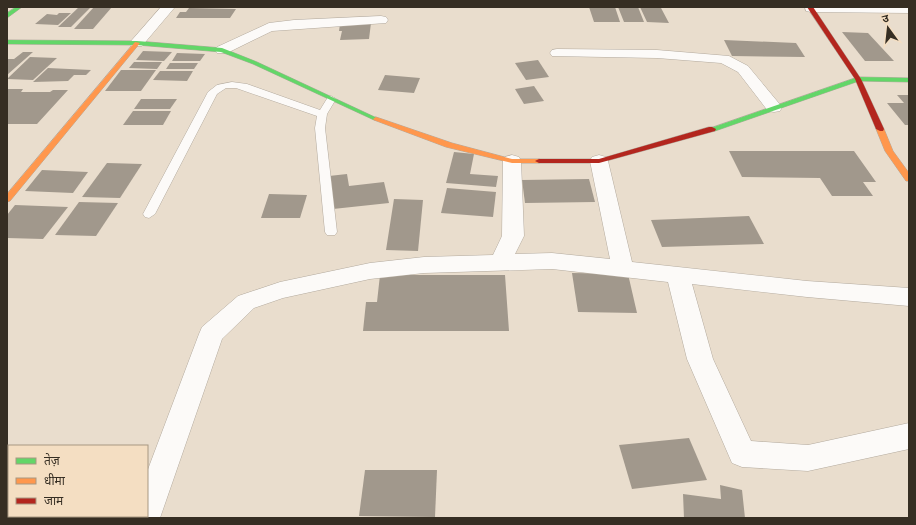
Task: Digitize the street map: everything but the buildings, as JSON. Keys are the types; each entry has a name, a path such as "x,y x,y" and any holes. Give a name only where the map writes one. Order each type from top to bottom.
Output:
{"street":[{"path":"7,16 19,7"},
{"path":"7,199 136,43 168,7"},
{"path":"810,8 909,9"},
{"path":"810,8 858,79 888,151 908,175"},
{"path":"222,50 269,27 294,24 380,20"},
{"path":"7,42 136,43 222,50 255,63 390,126 449,145 512,161 599,161 715,128 858,79 909,80"},
{"path":"557,53 656,54 724,59 742,69 774,107"},
{"path":"501,262 513,236 512,161"},
{"path":"599,161 623,269"},
{"path":"148,510 211,334 246,302 280,290 370,271 424,265 552,261 807,289 909,297"},
{"path":"678,275 700,359 742,454 808,458 909,436"}],"lane":[{"path":"149,214 213,92 220,86 232,84 244,86 322,114"},
{"path":"331,99 322,114 320,128 331,232"}],"traffic: fast":[{"path":"7,16 19,7"},
{"path":"7,42 137,43 222,50 255,63 376,119"},
{"path":"712,129 858,79 909,80"}],"traffic: slow":[{"path":"7,199 137,43"},
{"path":"376,119 449,145 512,161 539,161"},
{"path":"880,129 889,151 909,179"}],"traffic: jam":[{"path":"810,7 858,79 880,129"},
{"path":"539,161 599,161 712,129"}]}
